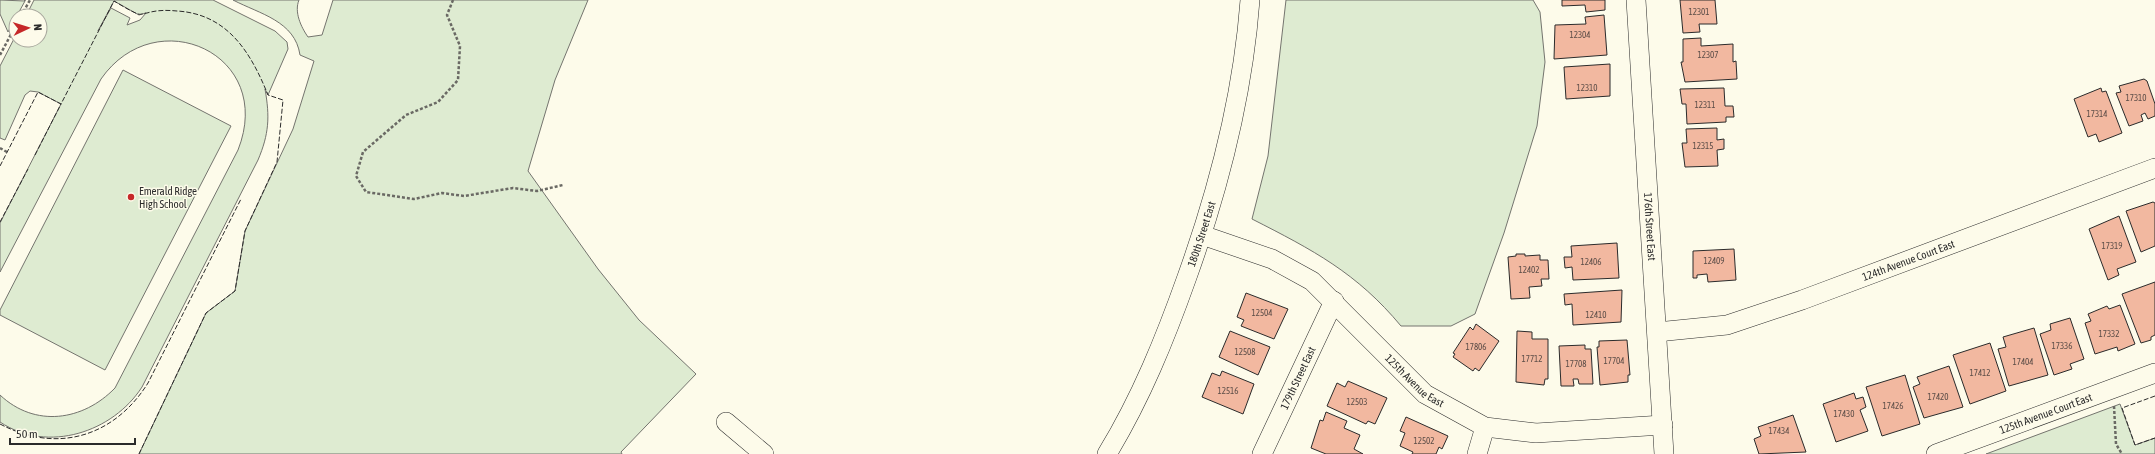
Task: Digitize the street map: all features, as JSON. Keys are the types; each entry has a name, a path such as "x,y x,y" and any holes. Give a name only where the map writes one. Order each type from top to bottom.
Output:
{"street":[{"name":"180th Street East","path":"1108,454 1134,407 1165,340 1202,235 1222,166 1237,97 1250,0"},
{"name":"176th Street East","path":"1636,0 1664,454"},
{"name":"124th Avenue Court East","path":"1657,332 1727,325 1802,300 2155,168"},
{"name":"125th Avenue East","path":"1202,235 1272,260 1312,281 1334,301 1426,394 1485,427 1536,432 1663,425"},
{"name":"179th Street East","path":"1262,454 1334,301"},
{"name":"125th Avenue Court East","path":"1936,454 2155,373"},
{"path":"726,422 764,454"},
{"path":"1477,454 1485,427"}],"path":[{"path":"453,0 447,15 460,46 458,80 438,102 406,115 363,152 356,176 366,192 414,199 442,193 464,196 513,188 537,191 563,185"},
{"path":"0,55 8,40"},
{"path":"0,148 7,152"},
{"path":"2114,388 2114,430 2116,444 2122,454"}],"green space":[{"path":"0,0 25,1 21,8 8,8 8,32 0,14"},
{"path":"34,0 213,0 275,31 287,42 288,49 268,95 265,89 268,108 268,125 262,151 142,387 130,403 114,416 97,426 78,433 58,437 38,436 19,432 0,422 0,395 14,406 28,412 43,416 59,416 88,408 115,388 238,150 245,116 240,87 226,65 204,49 179,41 151,43 124,55 101,79 0,272 0,223 61,104 38,92 30,91 25,95 5,140 0,138 0,66 9,48 48,48 48,8 30,8","holes":["114,1 139,15 146,13 140,20 127,25 130,18 111,8 98,31"]},
{"path":"233,0 299,0 297,9 298,14 303,29 308,37 322,35 333,0 588,0 555,80 528,171 598,269 639,320 696,374 621,452 622,454 139,454 206,313 235,291 245,231 293,129 314,61 300,55 297,43 284,26 275,20"},
{"path":"1286,0 1533,0 1540,12 1545,62 1537,126 1504,233 1475,314 1451,326 1401,326 1368,291 1333,264 1295,241 1252,219 1268,156"},
{"path":"123,70 231,126 105,370 0,315 0,310"},
{"path":"2120,404 2135,445 2155,438 2155,454 1986,454"}],"building":[{"path":"1562,0 1605,0 1605,10 1586,12 1585,5 1562,6"},
{"path":"1680,0 1715,0 1717,24 1699,24 1700,32 1683,33"},
{"path":"1604,15 1607,55 1554,59 1555,25 1586,24 1585,17"},
{"path":"1701,38 1701,46 1733,44 1733,62 1736,61 1737,79 1685,82 1681,62 1683,62 1683,39"},
{"path":"1610,64 1610,96 1566,99 1564,67"},
{"path":"2144,79 2147,81 2155,104 2155,116 2148,119 2145,113 2141,115 2143,121 2129,126 2116,93 2121,92 2119,86"},
{"path":"1724,88 1725,106 1733,106 1734,117 1726,117 1726,122 1687,124 1686,104 1682,104 1680,89"},
{"path":"2101,88 2102,92 2106,91 2122,133 2099,142 2096,134 2088,137 2074,99"},
{"path":"1717,128 1717,140 1724,139 1724,149 1717,150 1718,166 1685,167 1682,143 1687,143 1686,129"},
{"path":"2153,202 2155,203 2155,246 2141,252 2126,211"},
{"path":"2119,216 2136,262 2117,269 2119,275 2108,280 2089,229"},
{"path":"1617,243 1619,278 1573,280 1572,267 1565,268 1564,257 1572,257 1571,246"},
{"path":"1734,249 1736,280 1708,282 1707,274 1697,275 1697,278 1693,278 1693,251"},
{"path":"1516,254 1525,254 1525,256 1540,255 1540,260 1548,260 1549,279 1541,279 1542,286 1529,287 1530,298 1511,299 1508,257 1516,256"},
{"path":"2155,282 2155,335 2151,337 2151,340 2141,343 2122,294"},
{"path":"1622,290 1621,322 1573,325 1572,304 1565,305 1564,294"},
{"path":"1246,293 1288,309 1274,339 1241,326 1244,320 1237,317"},
{"path":"2120,305 2135,344 2118,351 2117,347 2095,354 2085,323 2091,321 2088,314 2107,306 2109,309"},
{"path":"2070,318 2084,359 2070,364 2072,369 2054,375 2040,334 2051,330 2050,324"},
{"path":"1476,324 1499,341 1479,371 1475,368 1473,371 1453,357 1455,354 1453,353 1470,327 1473,330"},
{"path":"2034,328 2048,375 2009,386 1998,349 2006,347 2003,337"},
{"path":"1230,331 1270,347 1258,375 1219,357"},
{"path":"1517,331 1532,332 1532,339 1548,339 1548,379 1545,379 1544,385 1516,382"},
{"path":"1627,340 1630,375 1628,375 1628,382 1600,385 1597,347 1599,347 1599,341"},
{"path":"1990,343 2006,391 1970,404 1953,355"},
{"path":"1585,345 1585,349 1591,349 1593,384 1579,384 1578,379 1573,379 1574,386 1561,386 1559,346"},
{"path":"1949,366 1963,407 1924,418 1913,387 1920,384 1917,377"},
{"path":"1222,371 1254,384 1243,414 1202,397 1212,373 1220,376"},
{"path":"1905,375 1920,424 1882,436 1866,387"},
{"path":"1348,381 1387,398 1375,424 1368,421 1366,424 1327,406 1337,383 1345,387"},
{"path":"1854,393 1856,399 1863,397 1866,407 1860,410 1868,431 1836,442 1823,404"},
{"path":"1326,412 1347,421 1344,428 1360,435 1354,449 1363,454 1326,454 1311,448 1320,420 1323,421"},
{"path":"1793,415 1806,452 1759,454 1754,439 1761,436 1758,427"},
{"path":"1406,417 1448,436 1442,449 1439,447 1436,454 1412,454 1413,452 1400,446 1405,433 1400,431"}],"fence":[{"path":"0,166 38,92 61,104 114,1 139,14 166,10 195,14 210,19 224,28 235,38 245,51 254,65 268,95 283,100 277,162 245,231 235,291 206,313 139,454"},
{"path":"35,155 61,104"},
{"path":"0,222 28,169"},
{"path":"0,424 21,433 42,438 63,438 83,435 101,428 119,416 134,401 148,383 241,199"},
{"path":"2155,396 2122,408 2135,445 2155,438"}],"place":[{"name":"Emerald Ridge High School","path":"131,197"}]}
